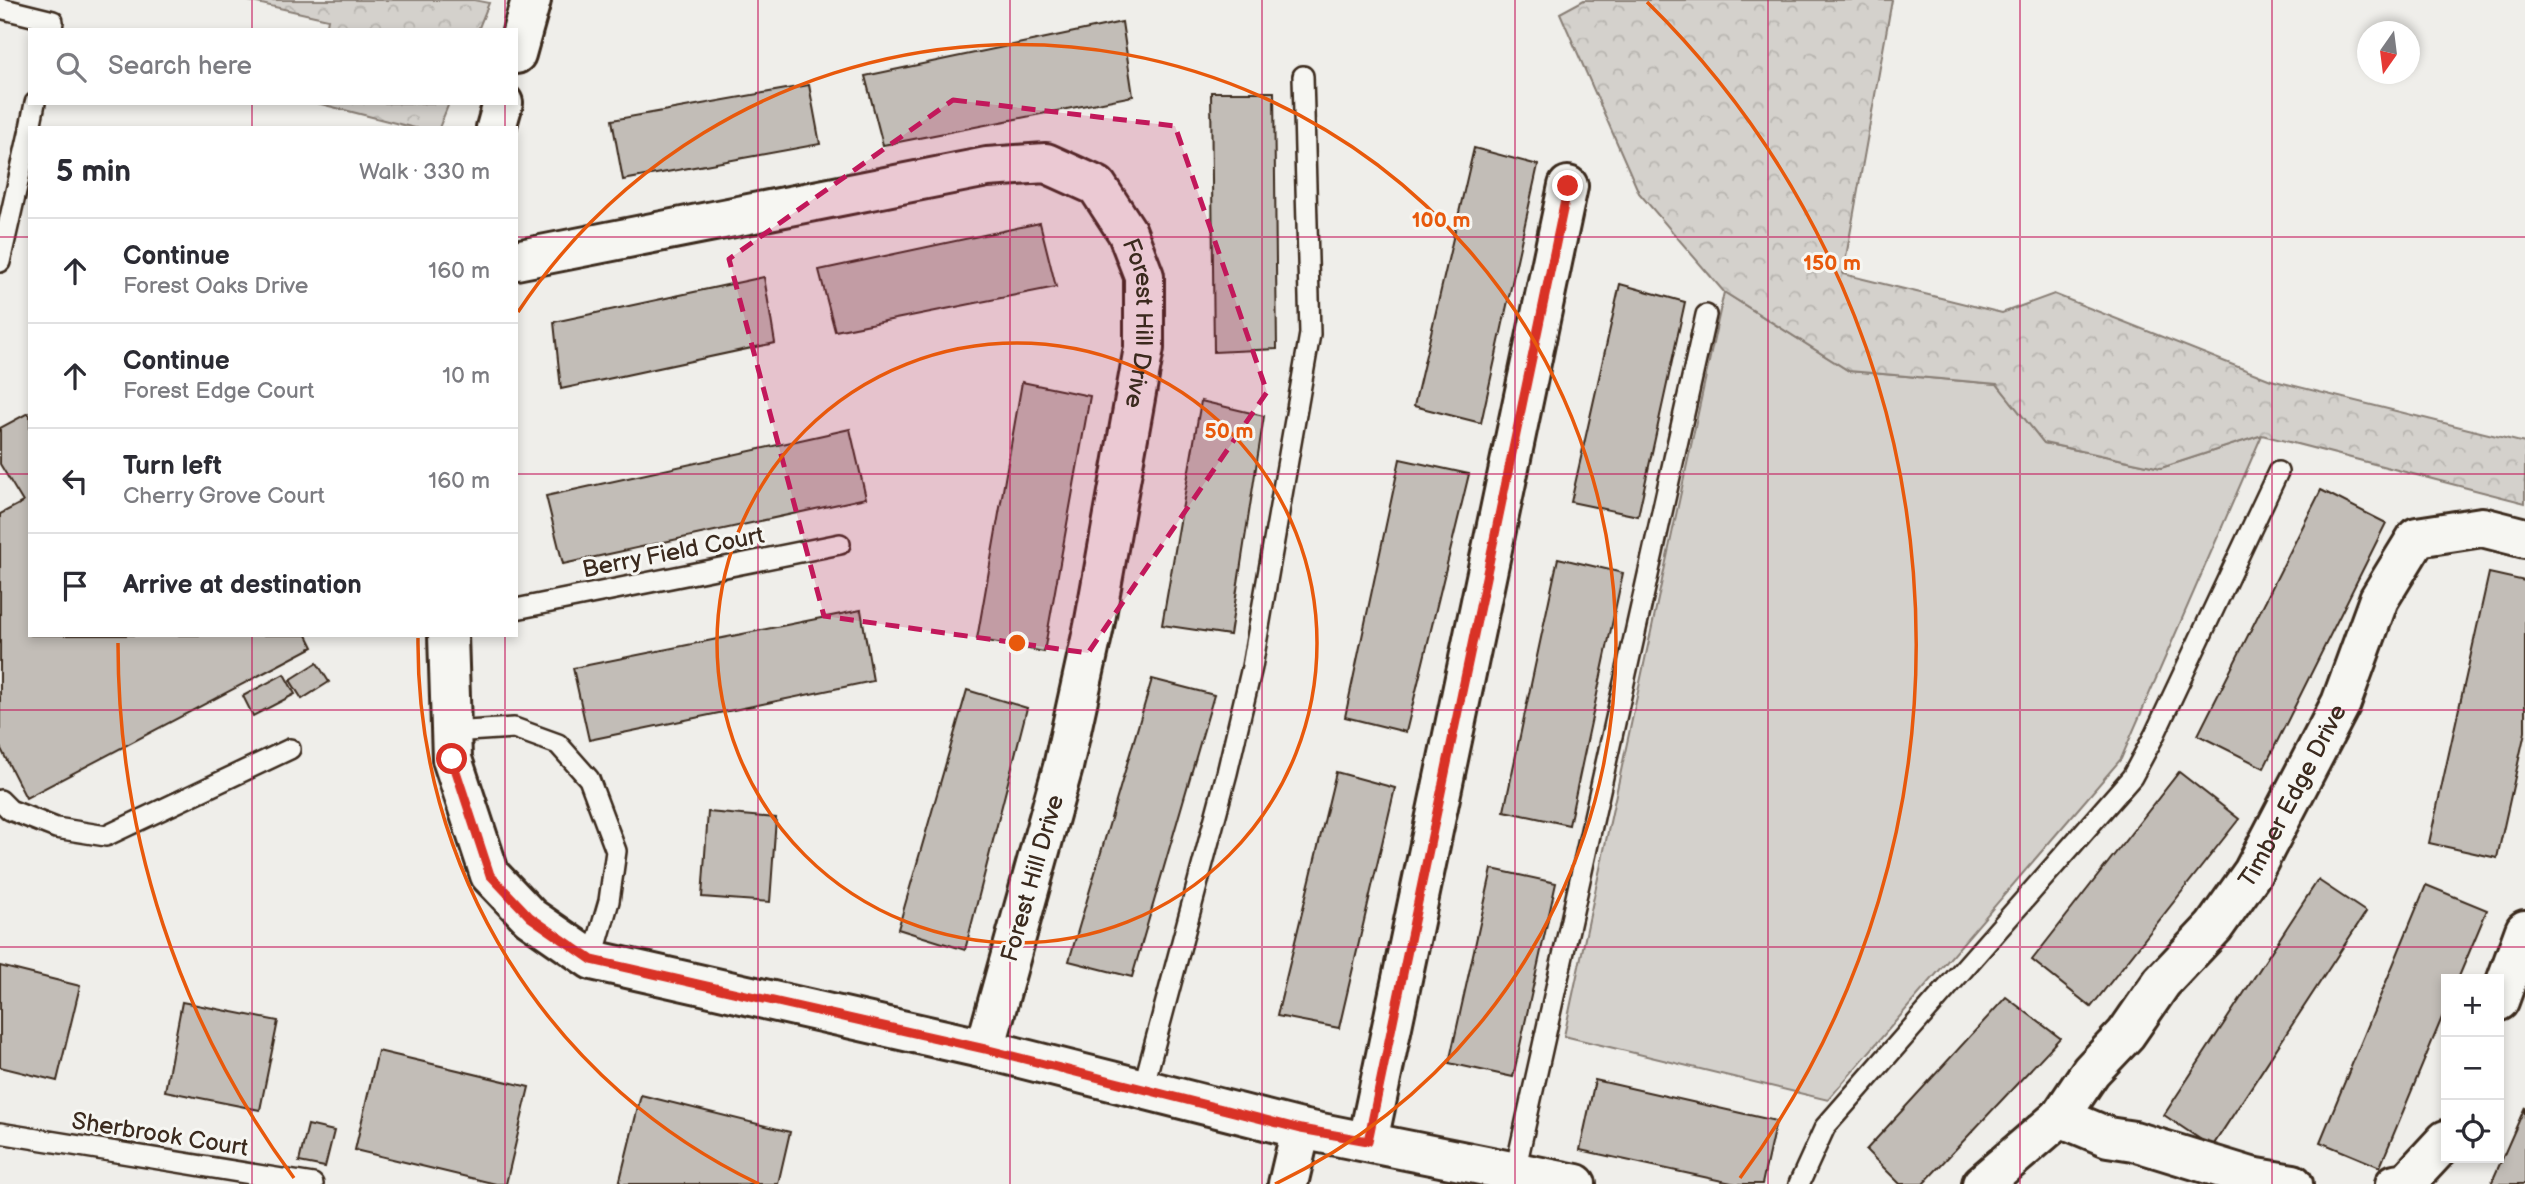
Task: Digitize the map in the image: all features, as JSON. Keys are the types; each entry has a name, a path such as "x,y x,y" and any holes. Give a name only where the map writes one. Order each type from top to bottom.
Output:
{"street":[{"path":"518,47 531,0"},
{"path":"497,126 502,105"},
{"name":"Forest Hill Drive","path":"518,260 987,167 1046,163 1097,186 1127,232 1144,276 1144,348 1135,407 1094,626 1063,766 985,1049"},
{"path":"1368,1141 1568,186"},
{"name":"Timber Edge Drive","path":"1982,1184 2060,1117 2091,1071 2126,1034 2162,982 2214,927 2253,872 2341,703 2379,599 2417,537 2482,527 2525,538"},
{"path":"448,637 452,759 490,875 530,917 592,960 985,1049 1301,1129 1576,1184"},
{"path":"2504,987 2525,930"},
{"path":"2060,1117 2108,1138 2134,1141 2251,1177 2293,1184"},
{"path":"1288,1184 1301,1129"},
{"path":"2395,1184 2407,1182 2441,1145"}],"lane":[{"path":"0,8 54,21 52,28"},
{"path":"1143,1088 1227,772 1252,667 1310,334 1303,76"},
{"path":"30,126 35,105"},
{"path":"0,262 28,137"},
{"path":"1515,1171 1706,315"},
{"path":"1799,1184 1825,1127 2132,777 2154,736 2278,472"},
{"name":"Berry Field Court","path":"518,609 840,544"},
{"path":"451,732 514,728 558,744 589,779 616,851 609,901 592,960"},
{"path":"0,800 10,810 56,828 106,836 290,749"},
{"name":"Sherbrook Court","path":"0,1133 313,1184"}],"highlighted area":[{"path":"953,100 1175,126 1267,392 1088,653 824,616 729,259"}],"green space":[{"path":"244,0 474,0 489,3 479,28 326,28 328,19"},
{"path":"1584,0 1892,0 1843,274 2002,313 2054,294 2271,380 2525,443 2525,503 2262,435 2161,468 2044,443 1997,384 1849,371 1724,292 1639,193 1560,13"},
{"path":"325,105 448,105 440,126 407,126"},
{"path":"1724,292 1849,371 1997,384 2044,443 2161,468 2262,435 2121,759 1828,1100 1564,1036"}],"building":[{"path":"1122,22 1133,96 883,145 865,76"},
{"path":"809,85 820,144 623,180 612,120"},
{"path":"1211,92 1274,92 1277,349 1214,352"},
{"path":"1474,148 1538,165 1481,423 1414,406"},
{"path":"1040,223 1056,287 835,331 819,270"},
{"path":"764,277 775,343 561,389 554,322"},
{"path":"1620,284 1685,302 1638,516 1571,502"},
{"path":"1022,382 1090,396 1044,652 977,639"},
{"path":"1201,401 1264,416 1230,635 1162,625"},
{"path":"28,413 28,637 308,637 313,647 26,798 0,747 0,514 23,502 0,464 0,428"},
{"path":"850,429 866,498 563,564 546,496"},
{"path":"1400,459 1469,474 1406,732 1345,717"},
{"path":"2321,490 2386,523 2264,768 2198,735"},
{"path":"1558,558 1623,573 1569,825 1504,811"},
{"path":"2489,573 2525,581 2525,732 2497,858 2429,843"},
{"path":"861,610 873,681 589,740 573,668"},
{"path":"317,663 329,682 302,699 290,680"},
{"path":"284,674 295,694 253,716 243,696"},
{"path":"1152,679 1214,695 1132,977 1069,961"},
{"path":"967,690 1027,708 965,950 898,929"},
{"path":"1336,772 1395,788 1339,1028 1277,1016"},
{"path":"2179,772 2239,819 2091,1007 2032,960"},
{"path":"708,812 776,818 770,902 702,897"},
{"path":"1492,869 1556,883 1513,1077 1449,1063"},
{"path":"2318,880 2366,912 2212,1147 2164,1115"},
{"path":"2426,885 2487,910 2460,974 2441,974 2441,1020 2380,1167 2320,1142"},
{"path":"0,966 80,986 57,1081 0,1067"},
{"path":"2006,997 2060,1038 1923,1184 1900,1184 1866,1150"},
{"path":"182,1002 278,1021 260,1110 165,1091"},
{"path":"378,1051 529,1087 506,1184 496,1184 355,1150"},
{"path":"1595,1080 1776,1121 1762,1184 1736,1184 1580,1150"},
{"path":"641,1095 790,1132 778,1184 619,1184"},
{"path":"2525,1107 2525,1184 2491,1184 2500,1163 2504,1163 2504,1155"},
{"path":"308,1125 334,1131 325,1167 299,1162"}],"route":[{"path":"452,759 490,875 530,917 592,960 985,1049 1301,1129 1368,1141 1568,186"}]}
